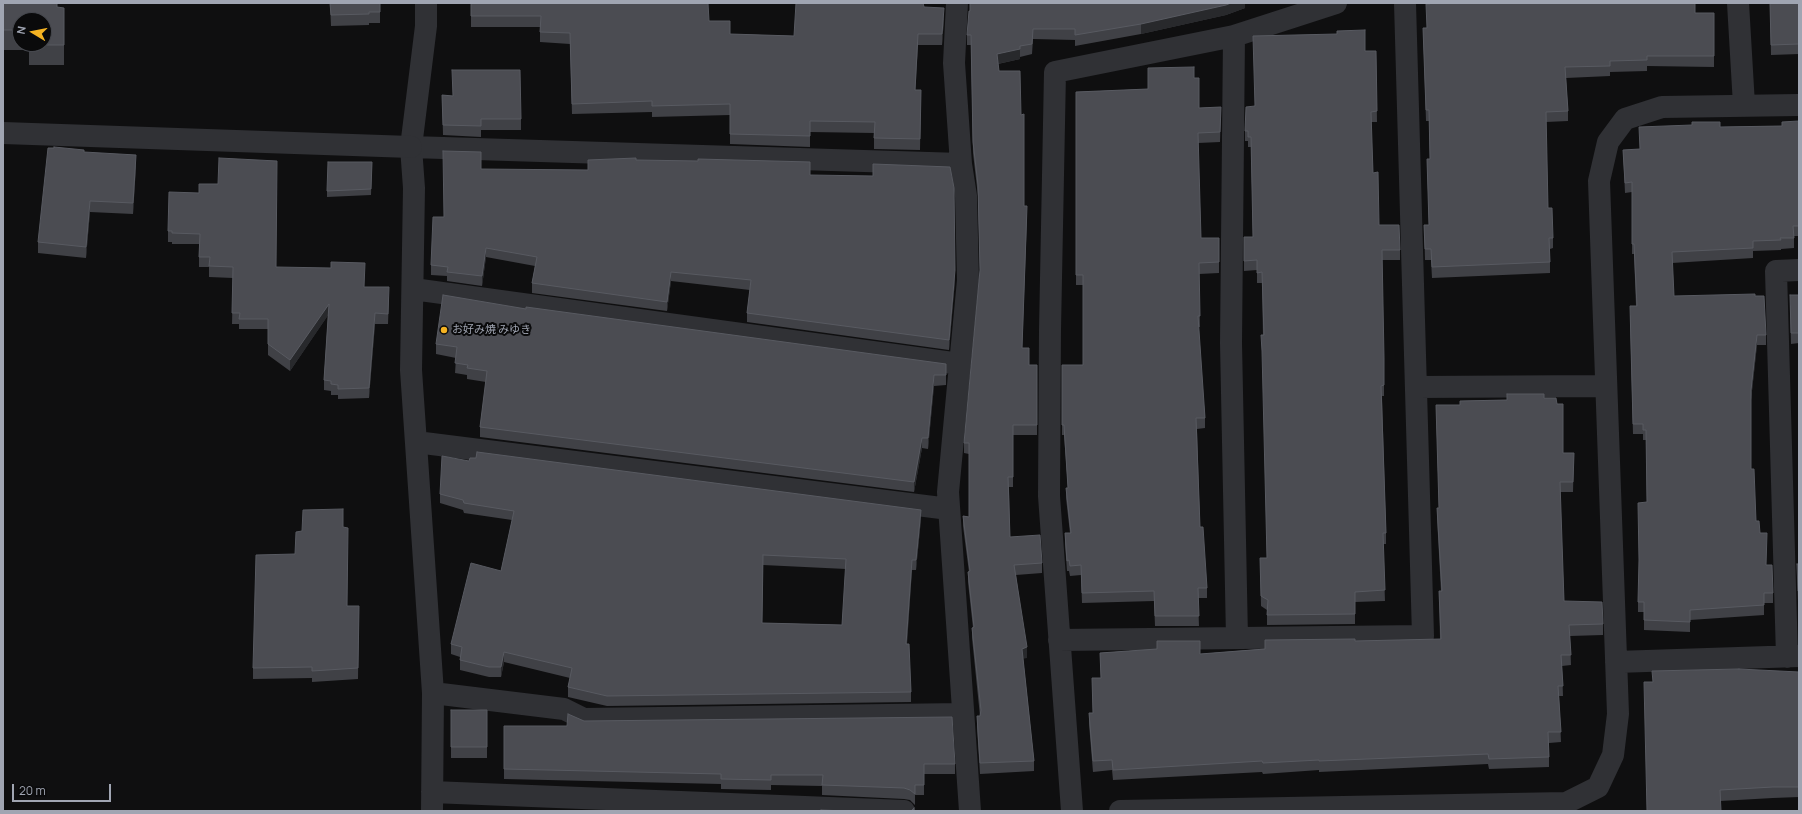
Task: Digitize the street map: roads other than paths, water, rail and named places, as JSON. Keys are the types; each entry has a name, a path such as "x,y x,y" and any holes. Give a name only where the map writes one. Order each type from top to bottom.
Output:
{"street":[{"path":"426,3 426,26 411,147 414,188 411,370 433,693 432,801 904,811"},
{"path":"957,3 954,62 961,164 966,196 968,280 948,492 970,811"},
{"path":"1072,811 1049,496 1050,322 1055,72 1234,36 1336,3"},
{"path":"1059,640 1423,636 1405,3"},
{"path":"1738,3 1744,106"},
{"path":"1234,36 1232,343 1237,638"},
{"path":"1120,811 1567,807 1598,787 1613,755 1618,714 1598,181 1608,142 1626,119 1662,107 1799,105"},
{"path":"3,133 961,164"},
{"path":"1616,662 1793,656 1776,271 1799,270"},
{"path":"413,288 960,364"},
{"path":"1416,387 1606,386"},
{"path":"416,442 949,509"},
{"path":"433,693 564,709 584,719 963,714"}],"place":[{"name":"お好み焼 みゆき","path":"444,330"}]}
